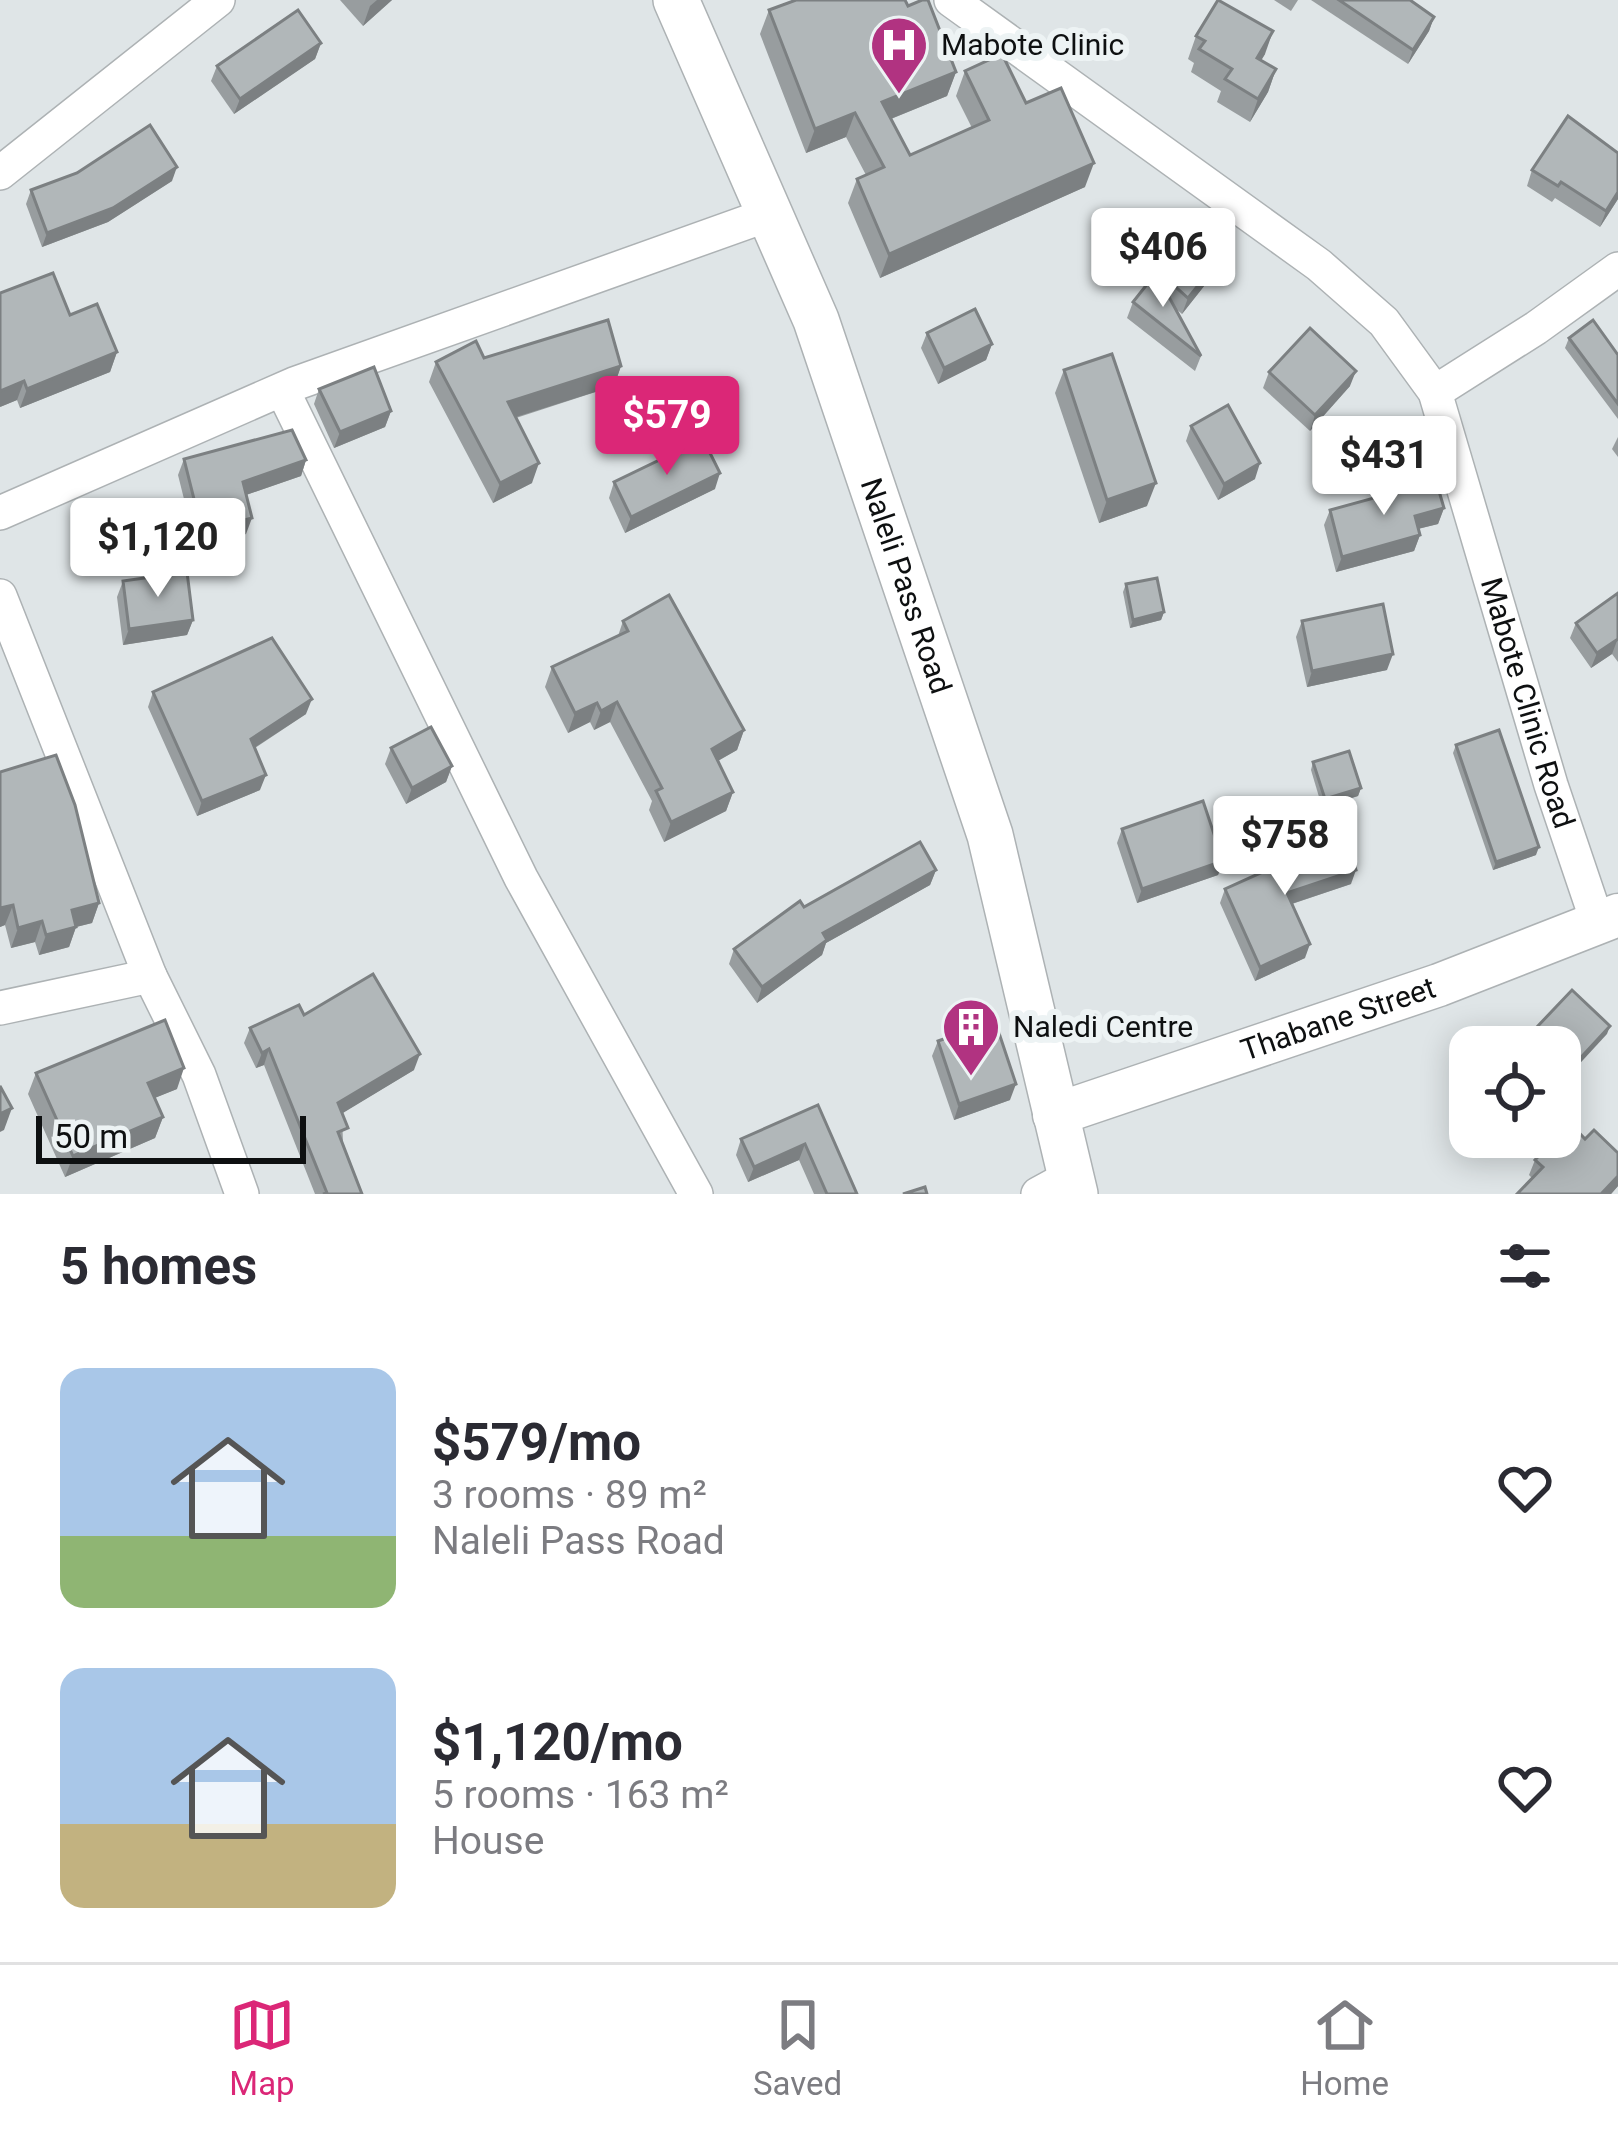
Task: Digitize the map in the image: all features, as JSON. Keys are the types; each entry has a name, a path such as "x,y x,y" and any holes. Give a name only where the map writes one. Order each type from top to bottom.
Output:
{"main road":[{"name":"Naleli Pass Road","path":"676,0 816,320 990,835 1054,1115 1061,1188"}],"street":[{"path":"0,173 218,0"},
{"name":"Mabote Clinic Road","path":"951,0 1318,265 1384,322 1435,392 1551,785 1608,920"},
{"path":"0,513 283,391 770,214"},
{"path":"1435,392 1618,269"},
{"path":"283,391 521,878 696,1194"},
{"path":"0,596 150,976 199,1075 242,1194"},
{"name":"Thabane Street","path":"1054,1115 1439,985 1608,920"},
{"path":"0,1008 150,976"}],"building":[{"path":"796,0 905,0 908,6 928,0 956,72 882,102 910,155 989,120 965,71 1002,54 1026,103 1061,88 1094,163 889,254 857,179 884,167 855,113 815,129 769,10"},
{"path":"1218,0 1273,31 1257,58 1276,69 1258,99 1225,79 1232,69 1199,49 1205,41 1196,36"},
{"path":"1339,0 1410,0 1434,17 1413,50"},
{"path":"298,10 321,43 240,99 217,66"},
{"path":"1568,116 1618,153 1618,192 1606,211 1532,170"},
{"path":"150,125 177,167 113,208 47,233 31,190 77,173"},
{"path":"1201,217 1233,242 1188,298 1158,271"},
{"path":"53,273 70,315 97,304 117,352 27,389 24,381 0,391 0,293"},
{"path":"1156,273 1201,356 1133,302"},
{"path":"975,309 992,344 944,368 927,333"},
{"path":"608,320 621,366 508,402 539,463 500,483 436,362 476,341 484,358"},
{"path":"1593,320 1618,355 1618,404 1569,338"},
{"path":"1310,328 1356,371 1315,415 1269,372"},
{"path":"1112,354 1156,483 1107,500 1064,370"},
{"path":"374,367 391,411 340,432 319,389"},
{"path":"1228,405 1260,463 1224,484 1191,426"},
{"path":"292,430 306,460 243,482 252,518 202,531 184,459"},
{"path":"703,439 720,473 631,517 614,482"},
{"path":"1436,481 1444,508 1415,516 1420,535 1342,557 1330,510"},
{"path":"187,572 193,620 129,629 123,581"},
{"path":"1157,578 1164,612 1133,620 1126,584"},
{"path":"1618,593 1618,639 1597,653 1576,623"},
{"path":"669,595 744,730 712,749 733,792 671,822 656,791 662,788 617,702 601,711 597,703 575,713 552,667 628,631 623,621"},
{"path":"1383,604 1393,654 1312,671 1302,621"},
{"path":"272,638 312,699 251,739 266,775 202,801 153,692"},
{"path":"431,727 452,766 412,788 391,748"},
{"path":"1499,730 1539,847 1496,862 1456,745"},
{"path":"1349,751 1361,788 1325,799 1313,762"},
{"path":"56,755 75,805 99,903 72,910 76,927 46,935 42,921 18,928 13,905 0,908 0,772"},
{"path":"1203,801 1223,861 1142,889 1122,829"},
{"path":"1345,835 1356,870 1287,893 1310,944 1260,967 1225,889 1309,851 1307,847"},
{"path":"920,842 936,870 823,933 827,940 762,987 734,949 800,901 804,907"},
{"path":"373,974 420,1054 338,1103 348,1128 338,1132 362,1194 323,1194 327,1193 269,1049 262,1053 250,1028 299,1005 304,1015"},
{"path":"1572,990 1610,1026 1581,1057 1581,1026 1538,1026"},
{"path":"165,1020 184,1068 148,1083 163,1117 73,1156 36,1073"},
{"name":"Naledi Centre","path":"995,1021 1016,1084 959,1104 938,1041"},
{"path":"0,1086 12,1108 0,1114"},
{"path":"818,1105 857,1194 827,1194 805,1144 754,1167 741,1139"},
{"path":"1594,1130 1618,1153 1618,1176 1601,1194 1517,1194 1543,1167 1535,1160 1581,1158 1581,1135 1585,1139"}],"place":[{"name":"Mabote Clinic","path":"899,96"},
{"name":"Naledi Centre","path":"971,1078"}]}
